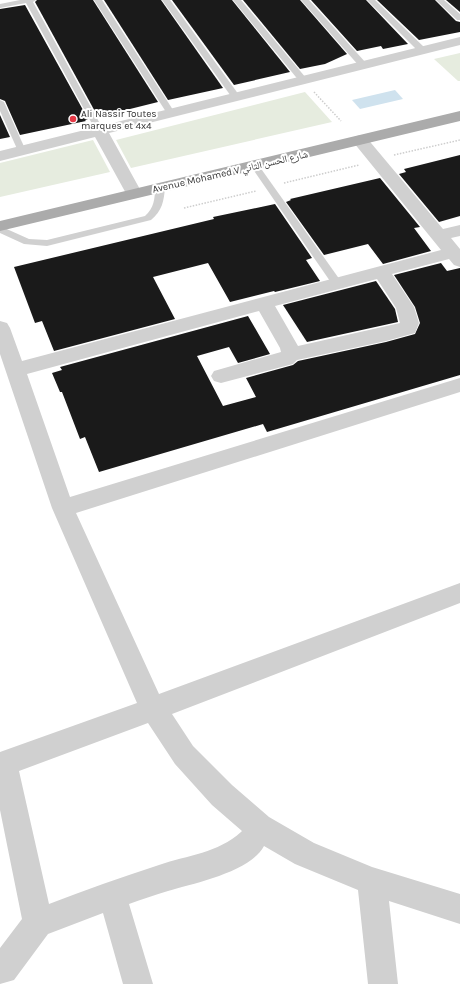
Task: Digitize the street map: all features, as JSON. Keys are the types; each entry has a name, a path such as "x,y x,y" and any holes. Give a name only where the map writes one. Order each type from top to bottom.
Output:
{"main road":[{"name":"Avenue Mohamed V شارع الحسن الثاني","path":"0,226 460,116"}],"street":[{"path":"0,156 460,41"},
{"path":"100,131 134,193"},
{"path":"9,363 264,303 336,282 381,271 456,256 360,140"},
{"path":"440,236 460,230"},
{"path":"290,354 408,328 410,323 405,307 381,271"},
{"path":"221,376 286,359 290,354 290,348 264,303"},
{"path":"0,328 9,363 63,508 153,709 184,755 222,795 259,827 305,854 372,881 460,909"},
{"path":"63,508 460,385"},
{"path":"38,923 2,764 153,709 460,593"},
{"path":"3,974 38,923 112,895 211,865 241,851 251,842 259,827"},
{"path":"372,881 383,984"},
{"path":"112,895 138,984"}],"lane":[{"path":"0,6 29,0 100,131"},
{"path":"98,0 171,113"},
{"path":"166,0 236,97"},
{"path":"237,0 303,80"},
{"path":"305,0 363,65"},
{"path":"371,0 422,50"},
{"path":"440,0 460,18"},
{"path":"0,102 22,151"},
{"path":"254,165 336,282"},
{"path":"0,230 27,243 37,244 47,243 148,218 156,211 160,201 160,187"}],"path":[{"path":"303,80 341,121"},
{"path":"184,208 460,140"}],"shaded area":[{"path":"460,53 460,81 458,81 434,59"},
{"path":"305,92 332,122 131,168 116,140"},
{"path":"93,140 110,172 0,197 0,163"}],"water":[{"path":"395,90 403,99 360,109 352,100"}],"building":[{"path":"37,0 93,0 158,102 98,117 35,2"},
{"path":"104,0 161,0 223,88 168,100"},
{"path":"172,0 232,0 290,72 234,85"},
{"path":"243,0 300,0 347,54 325,64 300,69"},
{"path":"311,0 366,0 408,44 383,49 381,46 357,51"},
{"path":"377,0 435,0 456,21 460,22 460,32 419,40"},
{"path":"446,0 460,0 460,12"},
{"path":"25,5 88,119 85,120 86,121 20,135 5,101 0,99 0,9"},
{"path":"0,115 10,137 0,139"},
{"path":"460,155 460,216 439,222 399,174 406,172 404,169"},
{"path":"380,178 420,227 414,228 431,251 383,264 368,244 324,255 286,202 291,200 290,199"},
{"path":"275,204 312,258 306,260 320,281 230,302 208,263 153,277 175,319 54,351 42,321 35,323 14,267 214,219 213,217"},
{"path":"441,263 447,271 460,268 460,375 267,432 263,424 99,472 85,437 80,439 62,392 60,392 52,373 62,370 60,367 248,316 270,354 238,363 229,347 197,356 223,406 256,397 246,378 293,365 298,361 386,342 415,334 420,323 415,307 394,275"},
{"path":"376,281 395,309 398,322 307,342 283,305"}],"place":[{"name":"Ali Nassir Toutes marques et 4x4","path":"73,119"}]}
